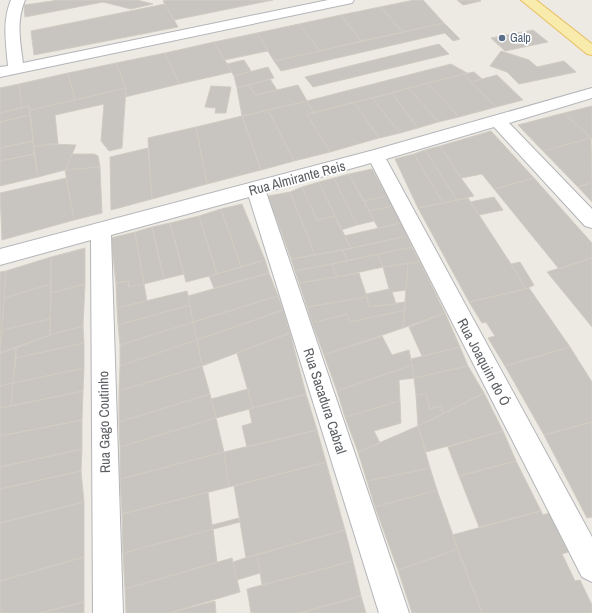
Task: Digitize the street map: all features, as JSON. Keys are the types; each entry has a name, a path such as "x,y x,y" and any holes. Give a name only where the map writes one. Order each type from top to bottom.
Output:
{"main road":[{"path":"528,0 592,51"},
{"path":"577,22 592,36"}],"street":[{"path":"16,68 6,25 18,0"},
{"path":"0,72 347,0"},
{"name":"Rua Almirante Reis","path":"0,257 376,156 497,120 592,94"},
{"path":"497,120 592,221"},
{"name":"Rua Joaquim do Ó","path":"376,156 592,567"},
{"name":"Rua Sacadura Cabral","path":"256,189 394,613"},
{"name":"Rua Gago Coutinho","path":"101,231 108,613"}],"building":[{"path":"59,0 137,0 153,4 131,9 103,2 25,17 24,5"},
{"path":"273,0 174,20 163,1"},
{"path":"414,0 423,0 444,23 403,32 380,7"},
{"path":"457,0 480,0 481,1 463,5"},
{"path":"165,4 178,27 34,55 31,31"},
{"path":"380,7 403,32 361,41 341,15"},
{"path":"341,15 361,41 320,51 299,24"},
{"path":"444,23 460,39 453,41 445,33 281,71 274,61"},
{"path":"299,24 320,51 274,61 257,33"},
{"path":"533,30 548,42 505,51 491,38"},
{"path":"257,33 268,51 224,60 214,42"},
{"path":"214,42 232,72 179,84 165,53"},
{"path":"439,44 449,54 313,87 305,77"},
{"path":"501,51 529,60 537,67 564,61 576,72 519,84 507,72 490,66"},
{"path":"165,53 179,84 125,97 126,88 116,63"},
{"path":"244,60 251,71 234,76 227,64"},
{"path":"116,63 126,88 75,100 68,73"},
{"path":"451,64 467,73 314,113 307,101"},
{"path":"268,67 274,78 237,88 234,76"},
{"path":"474,72 482,79 471,82 464,74"},
{"path":"68,73 75,100 30,110 29,106 22,108 19,84"},
{"path":"464,74 496,107 459,117 428,83"},
{"path":"497,75 523,100 496,107 471,82"},
{"path":"270,79 277,90 256,95 248,85"},
{"path":"428,83 459,117 438,122 409,88"},
{"path":"19,84 22,108 0,113 0,88"},
{"path":"248,85 256,95 298,85 307,101 242,116 237,88"},
{"path":"211,86 231,87 226,113 215,113 216,108 205,107"},
{"path":"126,88 122,148 109,151 101,141 104,104 55,115 58,144 34,147 30,110"},
{"path":"409,88 438,122 418,128 392,93"},
{"path":"392,93 418,128 400,133 372,98"},
{"path":"372,98 400,133 379,138 354,102"},
{"path":"307,101 314,113 307,114 330,152 294,161 268,110"},
{"path":"354,102 379,138 330,152 307,114"},
{"path":"29,106 30,115 0,122 0,113"},
{"path":"592,106 592,139 564,113"},
{"path":"268,110 294,161 261,170 242,116"},
{"path":"564,113 591,138 543,151 518,125"},
{"path":"30,115 33,141 0,148 0,122"},
{"path":"242,116 261,170 207,184 196,127"},
{"path":"196,127 207,184 152,199 148,138"},
{"path":"491,131 534,178 494,189 482,174 461,178 440,146"},
{"path":"591,138 592,182 578,187 543,151"},
{"path":"33,141 34,154 0,161 0,148"},
{"path":"50,144 76,145 65,170 38,177 34,147"},
{"path":"440,146 474,196 457,200 425,150"},
{"path":"148,148 152,199 111,210 110,157"},
{"path":"425,150 457,200 443,203 414,154"},
{"path":"34,154 38,177 0,186 0,161"},
{"path":"72,154 94,154 98,156 100,167 65,170"},
{"path":"414,154 443,203 418,208 395,159"},
{"path":"100,167 102,213 74,220 65,170"},
{"path":"372,169 387,196 364,201 349,174"},
{"path":"349,174 374,221 357,225 334,178"},
{"path":"66,178 74,220 2,240 0,193"},
{"path":"334,178 357,225 341,230 319,182"},
{"path":"534,178 592,243 592,258 559,269 494,189"},
{"path":"319,182 335,216 317,220 302,187"},
{"path":"592,182 592,202 578,187"},
{"path":"302,187 317,220 335,216 351,248 315,255 290,192"},
{"path":"290,192 315,255 291,259 268,196"},
{"path":"387,196 392,206 369,211 364,201"},
{"path":"494,197 503,210 479,215 470,202"},
{"path":"468,198 526,289 469,302 418,208"},
{"path":"242,204 265,260 241,267 221,209"},
{"path":"392,206 401,223 378,228 369,211"},
{"path":"221,209 241,267 217,274 199,216"},
{"path":"199,216 217,274 186,282 170,223"},
{"path":"170,223 184,274 164,279 152,227"},
{"path":"401,223 407,236 351,248 344,236"},
{"path":"152,227 164,279 144,284 135,232"},
{"path":"135,232 144,284 129,287 129,281 116,283 111,238"},
{"path":"407,236 412,247 347,261 343,250"},
{"path":"412,247 420,262 383,267 377,254"},
{"path":"85,248 85,284 51,293 51,257"},
{"path":"343,250 347,261 295,271 291,259"},
{"path":"377,254 383,267 337,277 332,264"},
{"path":"51,257 51,284 4,298 6,271"},
{"path":"592,258 592,327 547,272"},
{"path":"265,260 269,273 214,288 209,276"},
{"path":"420,262 445,313 403,328 408,263"},
{"path":"520,262 534,285 526,289 511,264"},
{"path":"408,263 406,290 392,292 396,304 369,307 366,294 389,289 383,267"},
{"path":"332,264 337,277 299,283 295,271"},
{"path":"6,271 2,330 0,353 0,272"},
{"path":"269,273 278,296 193,322 188,296"},
{"path":"359,273 367,297 307,307 299,283"},
{"path":"129,281 129,287 144,284 147,301 117,308 116,283"},
{"path":"51,284 50,319 2,330 4,298"},
{"path":"85,284 83,326 50,335 51,293"},
{"path":"529,288 570,347 505,366 488,338 495,336 486,322 482,323 469,302"},
{"path":"187,291 190,305 118,325 117,308"},
{"path":"278,296 283,310 197,340 193,322"},
{"path":"367,297 369,307 405,302 405,310 350,322 347,314 312,323 307,307"},
{"path":"190,305 193,322 120,345 118,325"},
{"path":"283,310 290,333 202,366 197,340"},
{"path":"405,310 403,328 324,355 312,323 347,314 350,322"},
{"path":"445,313 460,347 422,356 409,327"},
{"path":"50,319 50,335 0,353 2,330"},
{"path":"193,322 197,340 120,366 120,345"},
{"path":"83,326 84,343 16,358 16,348 50,335"},
{"path":"290,333 306,394 253,408 237,353"},
{"path":"382,336 392,355 409,350 412,365 337,391 324,355"},
{"path":"197,340 202,366 119,391 120,366"},
{"path":"84,343 84,368 13,383 16,358"},
{"path":"460,347 468,366 414,378 411,359"},
{"path":"570,347 592,382 592,422 544,435 505,366"},
{"path":"16,348 13,383 0,386 0,353"},
{"path":"412,365 414,378 399,380 400,401 345,417 337,391"},
{"path":"202,366 210,394 119,422 119,391"},
{"path":"468,366 484,393 443,414 441,406 430,409 426,394 416,395 414,378"},
{"path":"84,368 83,391 11,406 13,383"},
{"path":"13,383 11,406 0,408 0,386"},
{"path":"248,389 253,408 216,418 211,399"},
{"path":"83,391 82,420 0,436 0,408"},
{"path":"484,393 503,431 426,452 418,426"},
{"path":"210,394 216,418 120,447 119,422"},
{"path":"306,394 317,430 247,447 242,426 252,423 249,409"},
{"path":"426,394 430,409 441,406 443,414 418,426 416,395"},
{"path":"400,401 401,423 374,431 380,443 358,452 345,417"},
{"path":"216,418 224,452 120,479 120,447"},
{"path":"82,420 82,449 0,467 0,436"},
{"path":"592,422 592,517 587,518 544,435"},
{"path":"418,426 430,468 367,481 358,452"},
{"path":"317,430 326,462 229,487 224,452"},
{"path":"503,431 516,461 459,476 448,447"},
{"path":"82,449 81,471 0,489 0,467"},
{"path":"224,452 229,487 122,514 120,479"},
{"path":"516,461 541,511 479,527 459,476"},
{"path":"326,462 345,530 246,558 234,486"},
{"path":"430,468 437,490 375,507 367,481"},
{"path":"81,471 84,502 0,523 0,489"},
{"path":"437,490 458,549 398,570 375,507"},
{"path":"208,492 212,525 239,518 240,522 123,553 122,514"},
{"path":"84,502 84,557 0,581 0,523"},
{"path":"541,511 543,515 549,513 568,552 562,554 575,581 580,580 592,605 592,613 482,613 452,535"},
{"path":"213,529 217,562 125,589 123,553"},
{"path":"345,530 353,561 262,585 257,554"},
{"path":"458,549 482,613 412,613 398,570"},
{"path":"257,554 260,573 237,580 233,562"},
{"path":"84,557 84,602 39,613 0,613 0,581"},
{"path":"232,558 240,592 169,613 126,613 125,589"},
{"path":"353,561 361,596 300,613 251,613 247,589"},
{"path":"361,596 366,613 300,613"},
{"path":"215,601 216,613 169,613"},
{"path":"84,602 84,613 39,613"}],"place":[{"name":"Galp","path":"502,38"}]}
